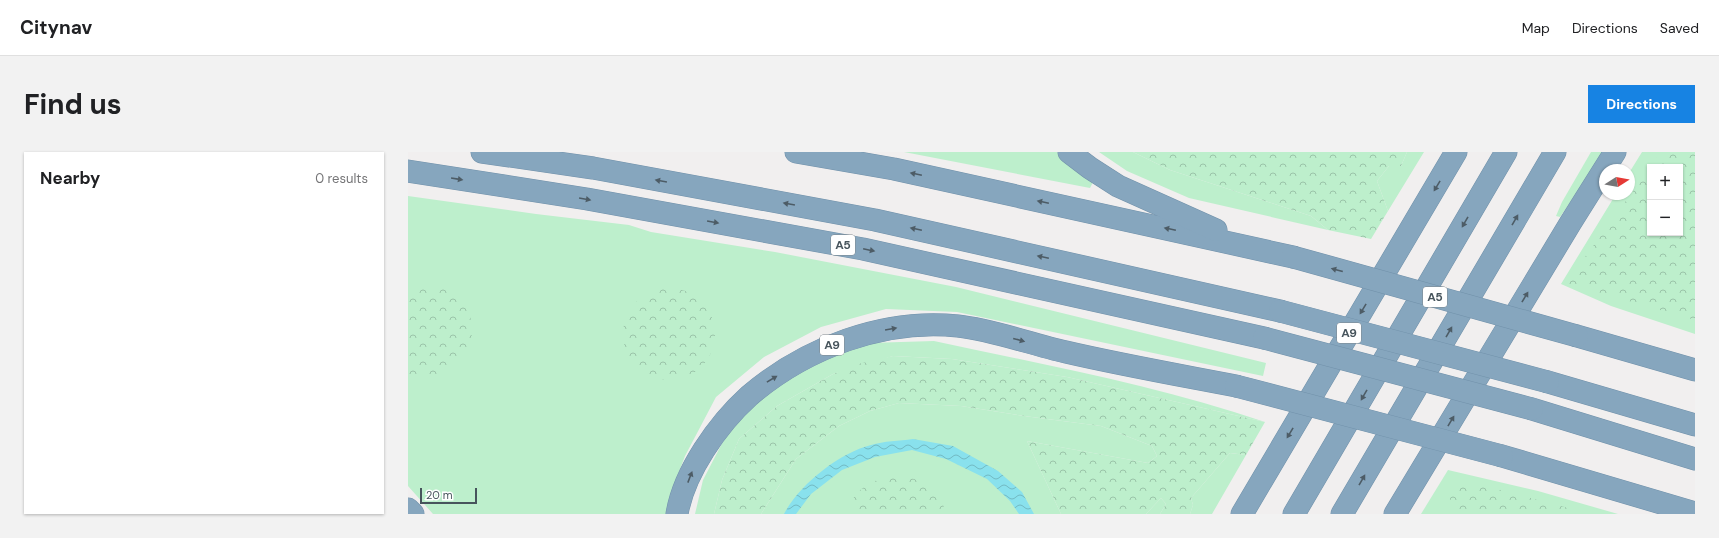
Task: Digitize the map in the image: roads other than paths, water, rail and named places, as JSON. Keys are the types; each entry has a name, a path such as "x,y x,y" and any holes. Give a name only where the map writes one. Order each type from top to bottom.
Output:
{"highway":[{"name":"A5","path":"482,152 593,168 875,220 1280,311 1548,382 1695,425"},
{"name":"A5","path":"796,152 901,171 1293,257 1695,370"},
{"name":"A5","path":"1069,152 1118,186 1263,250"},
{"name":"A9","path":"1242,514 1456,152"},
{"path":"1294,514 1506,152"},
{"path":"1342,514 1554,152"},
{"path":"1395,514 1571,222 1615,152"},
{"name":"A5","path":"413,172 587,199 863,249 1264,338 1532,409 1695,459"},
{"name":"A9","path":"678,514 679,506 693,469 713,435 738,406 764,383 827,347 873,332 915,325 958,326 1065,352 1236,386 1502,456 1695,513"},
{"path":"408,509 413,514"}],"water":[{"path":"913,439 953,446 998,471 1022,492 1034,514 1019,514 1010,501 987,479 946,459 912,450 875,457 842,470 811,494 796,514 784,514 799,492 821,472 846,455 876,444"}]}
